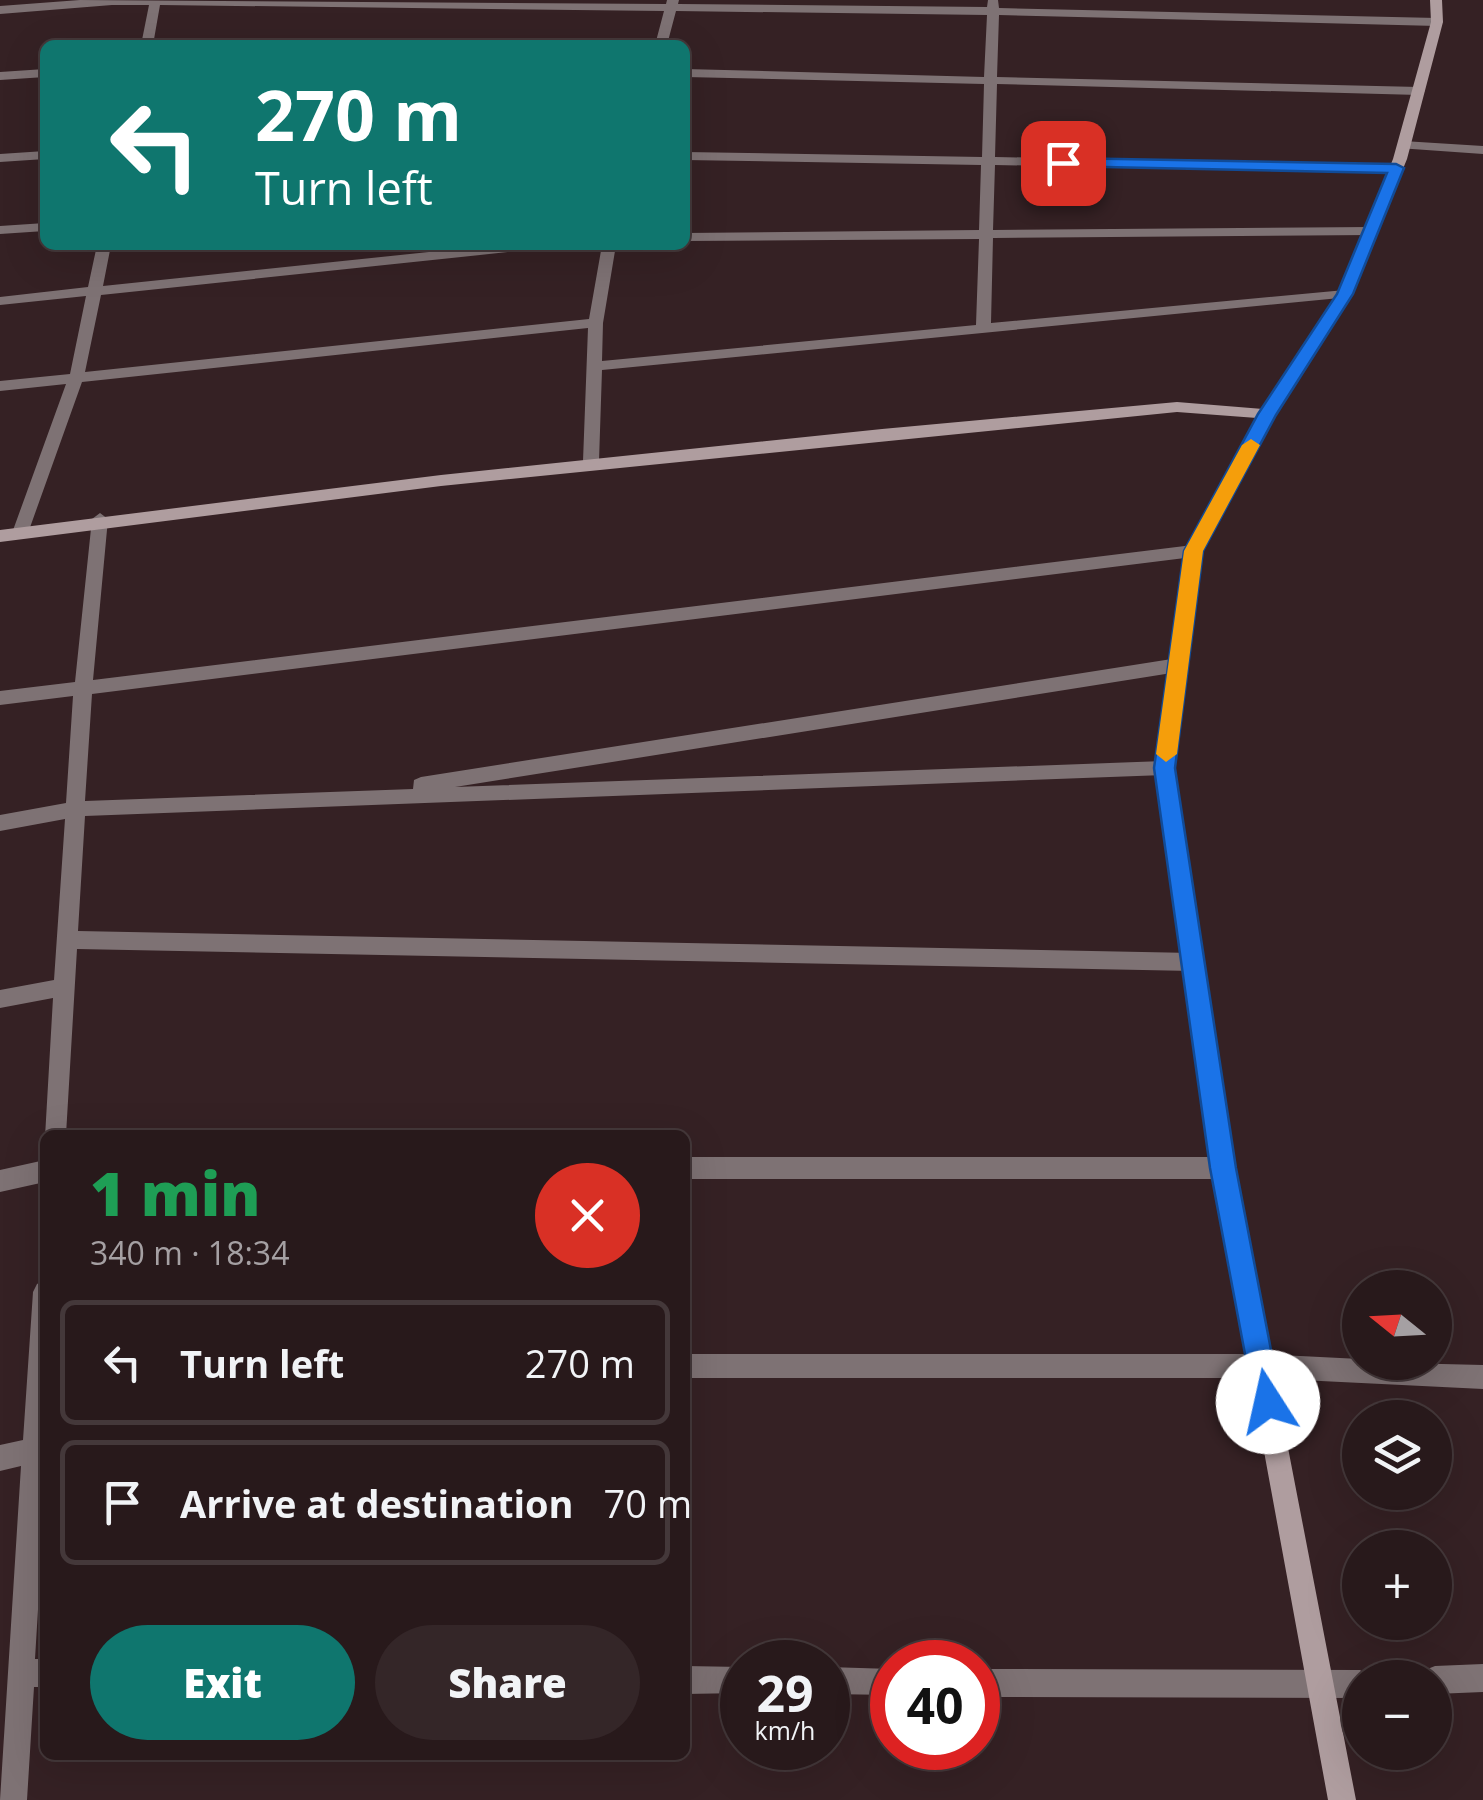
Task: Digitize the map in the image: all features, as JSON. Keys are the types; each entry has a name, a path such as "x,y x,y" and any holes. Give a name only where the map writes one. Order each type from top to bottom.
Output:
{"street":[{"path":"0,10 112,1 1437,11 1404,146 1345,294 1267,414 1194,551 1164,768 1223,1168 1342,1800"},
{"path":"148,40 156,2"},
{"path":"662,40 672,4"},
{"path":"984,328 993,6"},
{"path":"0,76 40,72"},
{"path":"690,73 1418,91"},
{"path":"1404,146 1483,150"},
{"path":"0,158 40,155"},
{"path":"690,156 1396,168"},
{"path":"0,230 40,227"},
{"path":"690,237 1370,232"},
{"path":"20,533 76,376 103,250"},
{"path":"0,301 488,250"},
{"path":"591,461 596,322 608,250"},
{"path":"595,366 1345,294"},
{"path":"0,386 596,322"},
{"path":"0,536 100,519 591,461 1177,407 1267,414"},
{"path":"55,1130 83,688 100,519"},
{"path":"0,698 1194,551"},
{"path":"330,799 1178,665"},
{"path":"0,823 76,809 1164,768"},
{"path":"68,940 1193,962"},
{"path":"0,999 65,986"},
{"path":"690,1168 1223,1168"},
{"path":"0,1181 40,1172"},
{"path":"690,1366 1261,1366 1483,1377"},
{"path":"14,1800 8,1753 33,1673 40,1401"},
{"path":"0,1458 36,1450"},
{"path":"1452,1679 1483,1678"},
{"path":"690,1680 720,1680"},
{"path":"1000,1683 1342,1685"}],"slow traffic":[{"path":"1166,754 1194,551 1251,445"}],"route":[{"path":"1063,163 1396,168 1345,294 1267,414 1194,551 1164,768 1223,1168 1268,1402"}]}
